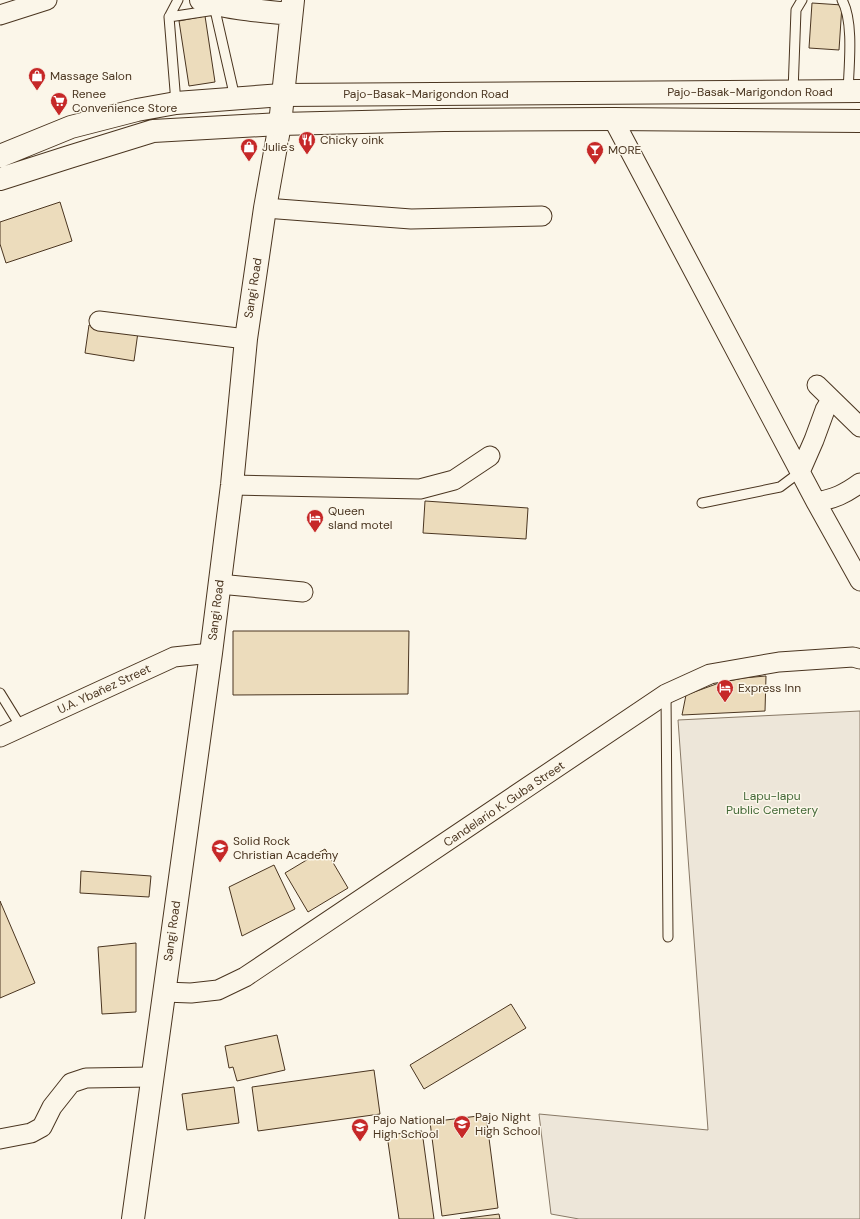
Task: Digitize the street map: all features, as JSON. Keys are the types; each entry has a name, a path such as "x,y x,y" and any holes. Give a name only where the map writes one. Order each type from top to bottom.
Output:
{"main road":[{"path":"209,5 236,8 292,7"},
{"name":"Sangi Road","path":"133,1219 211,653 232,485 246,338 280,124 292,7"},
{"name":"Pajo-Basak-Marigondon Road","path":"0,156 71,127 137,110 176,103 236,98 282,95 854,91"},
{"path":"0,179 153,131 280,124 444,120 613,119 860,121"}],"street":[{"path":"0,15 47,0"},
{"path":"613,119 816,502 860,581"},
{"path":"266,208 411,220 542,216"},
{"path":"99,321 246,338"},
{"path":"817,385 860,427"},
{"path":"800,472 825,410 831,400"},
{"path":"232,485 420,489 454,480 490,456"},
{"path":"816,502 833,499 850,491 860,483"},
{"path":"219,584 303,592"},
{"name":"U.A. Ybañez Street","path":"0,737 174,657 211,653"},
{"name":"Candelario K. Guba Street","path":"164,992 191,994 218,990 246,977 666,694 710,674 779,662 858,655"},
{"path":"0,1139 31,1133 42,1127 52,1107 71,1083 86,1078 152,1077"}],"lane":[{"path":"176,103 169,17 178,0"},
{"path":"793,92 796,10 802,0"},
{"path":"842,0 849,24 854,91"},
{"path":"169,17 209,5 236,98"},
{"path":"702,503 780,487 800,472"},
{"path":"0,693 21,727"},
{"path":"666,694 668,937"}],"green space":[{"name":"Lapu-lapu Public Cemetery","path":"860,711 860,1219 579,1219 551,1214 539,1114 708,1130 678,720"}],"building":[{"path":"812,3 842,5 839,50 809,48"},
{"path":"205,16 215,82 189,86 179,21"},
{"path":"60,202 72,241 6,263 0,244 0,222"},
{"path":"89,325 138,332 134,361 85,353"},
{"path":"425,501 528,508 526,539 423,533"},
{"path":"233,631 409,631 408,694 233,695"},
{"name":"Express Inn","path":"766,676 765,711 682,715 686,695 719,683 743,678"},
{"path":"325,849 348,888 308,912 285,873"},
{"path":"274,865 295,909 242,936 229,887"},
{"path":"81,871 151,876 149,897 80,893"},
{"path":"0,901 35,983 0,998"},
{"path":"136,943 136,1012 102,1014 98,947"},
{"path":"511,1004 526,1028 424,1089 410,1065"},
{"path":"277,1035 285,1070 237,1081 233,1067 229,1068 225,1046"},
{"path":"374,1070 380,1114 258,1131 252,1087"},
{"path":"234,1087 239,1123 187,1130 182,1094"},
{"path":"486,1115 498,1208 442,1216 430,1122"},
{"path":"422,1131 434,1219 399,1219 387,1135"},
{"path":"499,1214 500,1219 460,1219"}],"place":[{"name":"Massage Salon","path":"37,91"},
{"name":"Renee Convenience Store","path":"59,116"},
{"name":"Chicky oink","path":"307,155"},
{"name":"Julie's","path":"249,162"},
{"name":"MORE","path":"595,165"},
{"name":"Queen sland motel","path":"315,533"},
{"name":"Express Inn","path":"725,703"},
{"name":"Solid Rock Christian Academy","path":"220,863"},
{"name":"Pajo Night High School","path":"462,1139"},
{"name":"Pajo National High School","path":"360,1142"}]}
